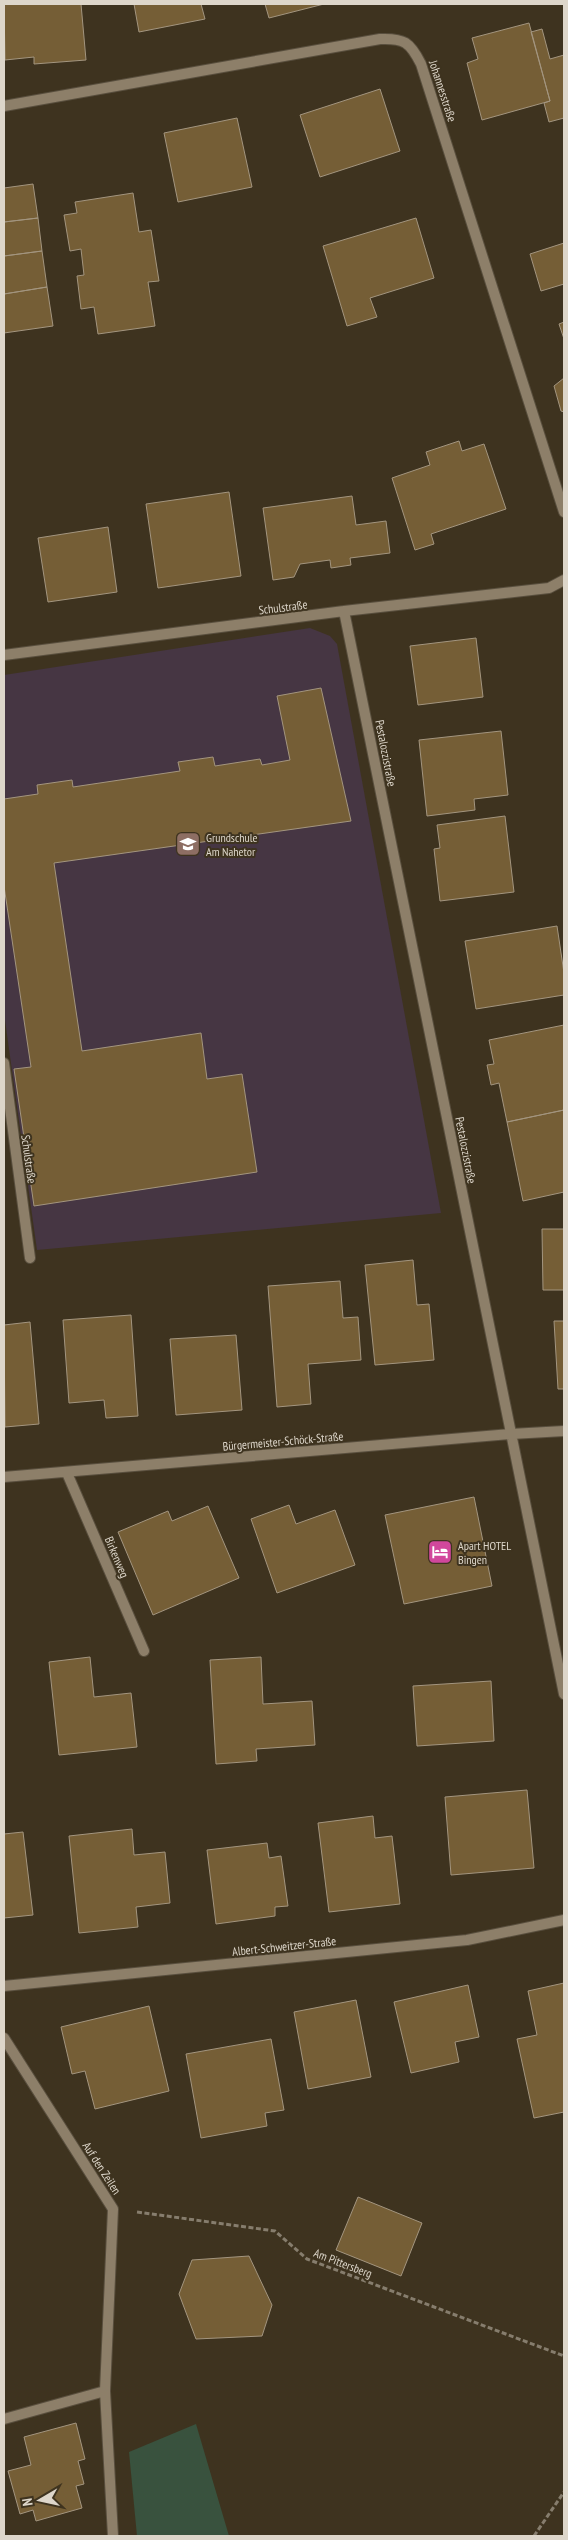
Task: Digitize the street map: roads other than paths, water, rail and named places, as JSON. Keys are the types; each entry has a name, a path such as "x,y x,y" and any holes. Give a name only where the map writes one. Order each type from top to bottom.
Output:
{"street":[{"name":"Johannesstraße","path":"4,106 380,39 394,39 408,43 422,64 564,512"},
{"name":"Schulstraße","path":"4,655 344,611 549,588 564,580"},
{"name":"Pestalozzistraße","path":"344,611 564,1694"},
{"name":"Schulstraße","path":"4,1063 30,1258"},
{"name":"Bürgermeister-Schöck-Straße","path":"4,1477 564,1431"},
{"name":"Birkenweg","path":"68,1473 144,1651"},
{"name":"Albert-Schweitzer-Straße","path":"4,1986 467,1940 564,1920"},
{"name":"Auf den Zeilen","path":"4,2038 113,2209 105,2391 114,2536"},
{"path":"4,2419 105,2391"}],"place":[{"name":"Grundschule Am Nahetor","path":"188,844"},
{"name":"Apart HOTEL Bingen","path":"440,1552"}]}
